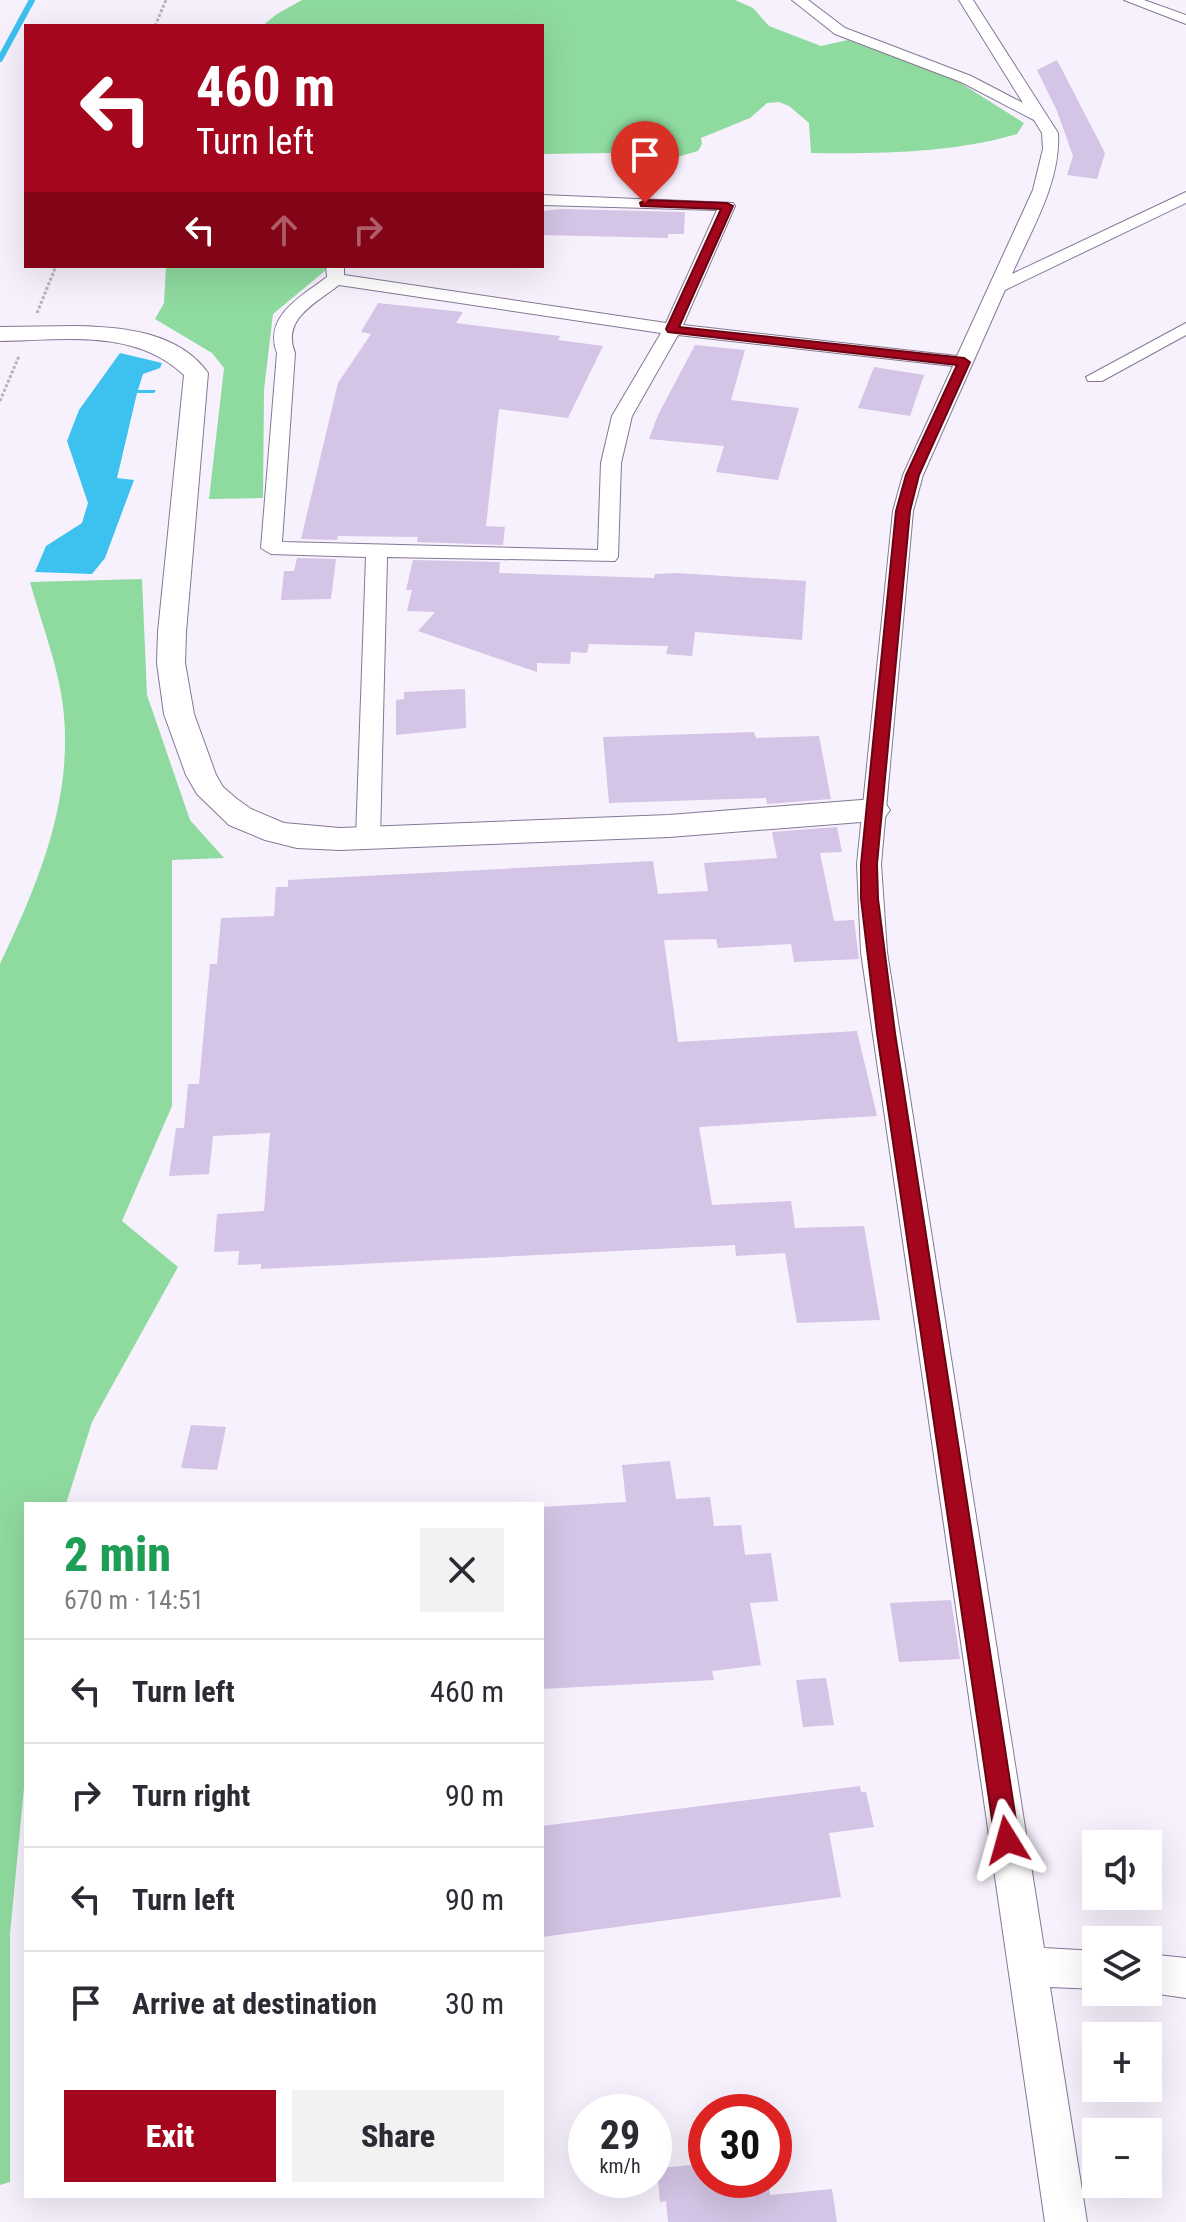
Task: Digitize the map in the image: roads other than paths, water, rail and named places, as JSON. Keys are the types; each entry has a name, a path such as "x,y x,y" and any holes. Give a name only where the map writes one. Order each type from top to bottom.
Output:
{"street":[{"path":"799,0 840,31 966,79 1040,118"},
{"path":"966,0 1050,133 1051,149 1045,176 1000,286 913,475 903,511 869,864 874,952 1066,2222"},
{"path":"1131,0 1186,20"},
{"path":"1000,286 1186,197"},
{"path":"544,200 727,206 672,329 632,394 613,442 608,557 271,548 286,353 282,346 284,327 292,312 336,273 672,329 964,362"},
{"path":"1095,377 1186,328"},
{"path":"0,334 124,336 172,352 196,373 171,663 179,714 201,775 212,794 240,817 276,832 321,838 368,838 669,826 874,810"},
{"path":"368,838 377,550"},
{"path":"1025,1966 1082,1969"},
{"path":"1162,1975 1186,1978"}],"water":[{"path":"120,353 162,363 160,368 143,374 138,390 156,390 154,393 137,393 117,478 134,480 105,558 92,574 35,572 46,546 82,523 88,503 67,441 79,410"}],"waterway":[{"path":"0,59 32,0"}]}
